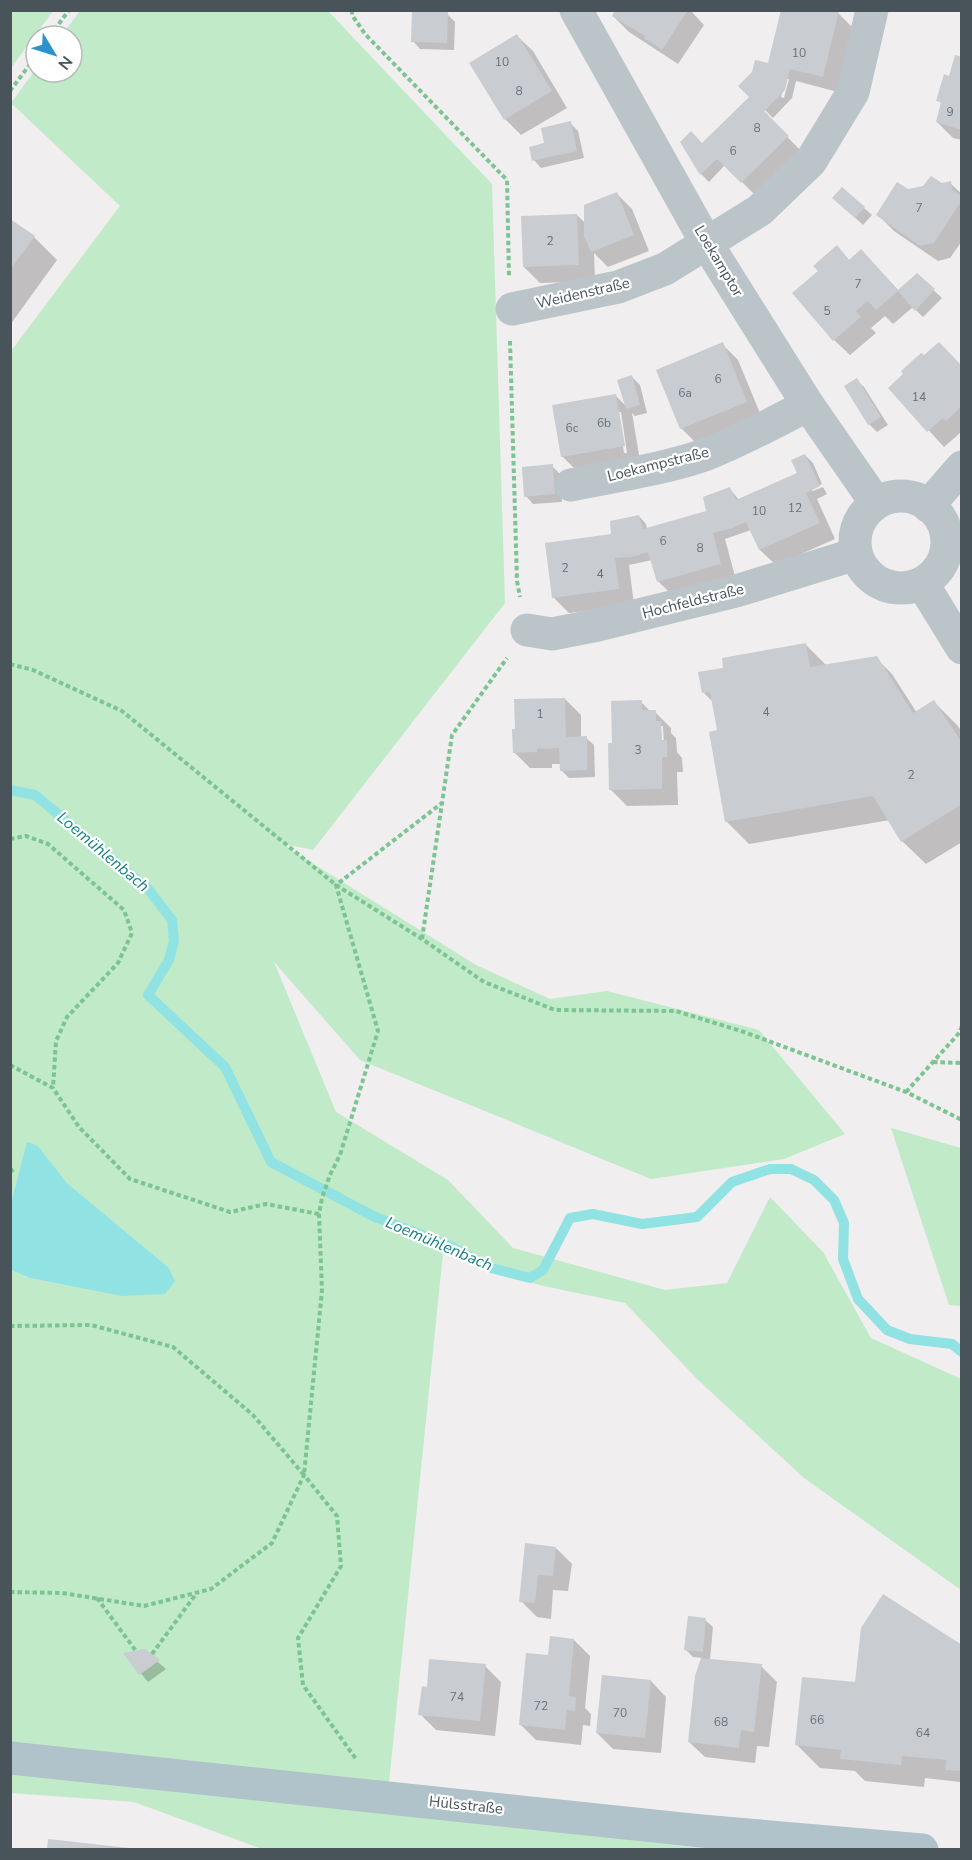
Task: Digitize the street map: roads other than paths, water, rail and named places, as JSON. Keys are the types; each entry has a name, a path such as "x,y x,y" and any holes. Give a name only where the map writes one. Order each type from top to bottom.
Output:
{"main road":[{"name":"Hülsstraße","path":"10,1758 701,1831 922,1850"}],"street":[{"name":"Loekamptor","path":"576,10 707,244 808,405 876,503"},
{"name":"Weidenstraße","path":"512,309 618,287 665,269 760,210 811,161 854,92 872,10"},
{"name":"Loekampstraße","path":"571,485 657,467 705,454 744,438 808,405"},
{"path":"928,506 962,467"},
{"path":"903,496 916,499 928,506 943,524 946,546 939,567 922,583 906,588 889,587 874,580 862,568 856,554 855,534 862,516 876,503 889,498 903,496"},
{"name":"Hochfeldstraße","path":"526,630 552,634 598,625 736,591 856,554"},
{"path":"922,583 962,648"}],"water":[{"path":"27,1142 38,1146 67,1183 168,1267 175,1281 165,1294 121,1296 30,1278 11,1270 11,1203"}],"waterway":[{"name":"Loemühlenbach","path":"10,790 35,795 148,889 172,920 174,941 169,960 148,995 225,1067 271,1162 373,1216 452,1247 491,1268 530,1278 543,1270 570,1218 593,1214 642,1224 697,1217 732,1182 770,1169 791,1169 814,1180 834,1200 844,1223 843,1259 858,1299 887,1330 910,1339 952,1344 962,1352"}]}
